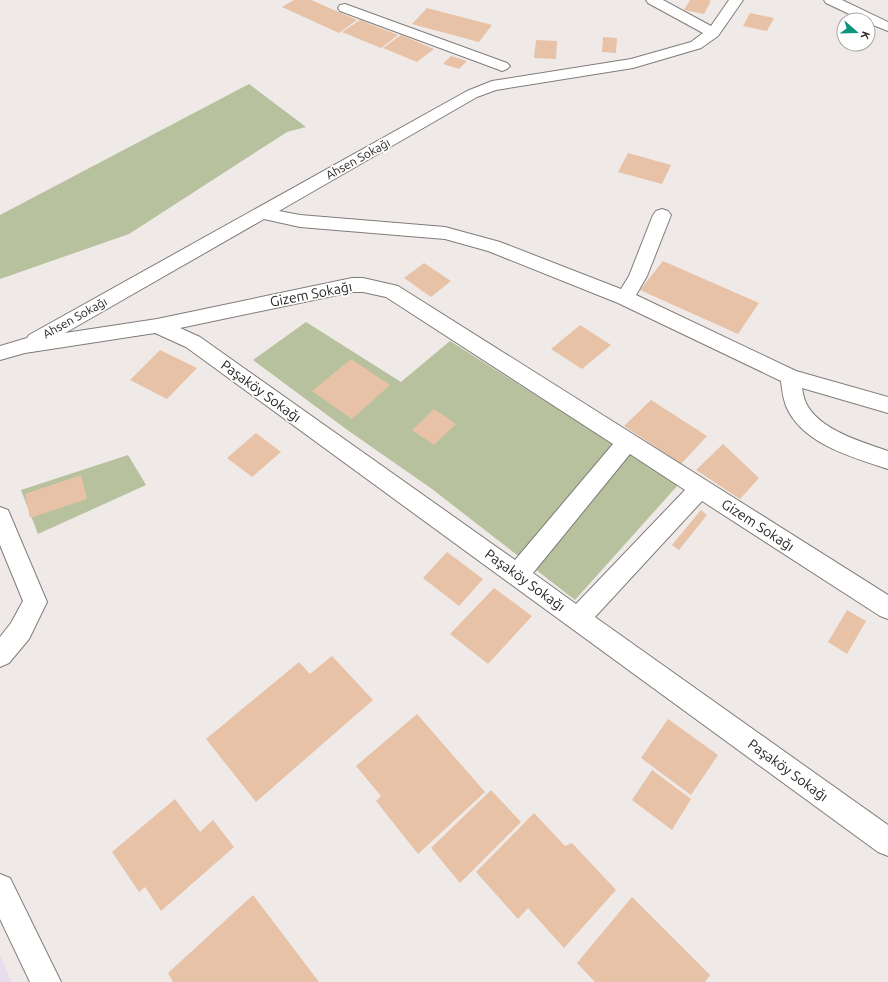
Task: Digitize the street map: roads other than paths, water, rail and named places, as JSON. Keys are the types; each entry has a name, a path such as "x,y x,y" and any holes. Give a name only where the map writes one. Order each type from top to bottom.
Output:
{"street":[{"path":"653,0 713,33"},
{"name":"Ahsen Sokağı","path":"25,346 472,94 492,86 633,63 696,45 713,33 736,0"},
{"path":"831,0 888,27"},
{"path":"345,8 502,66"},
{"path":"261,213 300,221 445,233 494,246 625,298 790,377 888,405"},
{"path":"625,298 638,276 662,215"},
{"name":"Gizem Sokağı","path":"25,346 157,326 352,285 363,285 391,291 888,608"},
{"name":"Paşaköy Sokağı","path":"157,326 193,342 888,842"},
{"path":"0,353 25,346"},
{"path":"790,377 797,406 813,427 838,440 888,460"},
{"path":"517,575 628,441"},
{"path":"578,619 700,488"},
{"path":"0,517 35,602 20,631 0,655"},
{"path":"0,888 46,982"}]}
